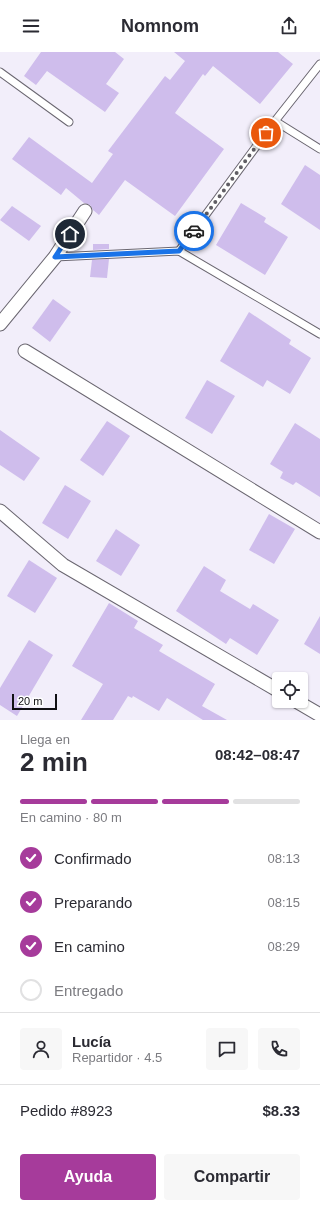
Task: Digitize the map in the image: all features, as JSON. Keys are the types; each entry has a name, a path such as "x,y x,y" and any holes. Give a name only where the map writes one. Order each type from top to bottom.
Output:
{"street":[{"path":"0,324 55,257 85,212"},
{"path":"25,351 320,532"},
{"path":"0,511 64,565 272,687"},
{"path":"308,708 320,715"}],"lane":[{"path":"179,251 275,121 320,64"},
{"path":"0,72 69,122"},
{"path":"275,121 320,149"},
{"path":"55,257 179,251 320,334"}],"building":[{"path":"41,52 115,52 124,59 106,84 119,93 105,112 47,71 36,85 24,76"},
{"path":"174,52 278,52 293,64 260,104 213,66 205,76 203,74 175,113 224,149 175,216 125,180 99,215 90,205 84,203 66,188 61,195 12,159 29,137 92,183 113,154 108,151 165,76 170,80 185,61"},
{"path":"305,165 320,175 320,230 281,204"},
{"path":"241,203 266,218 264,222 288,237 265,275 216,245"},
{"path":"12,206 41,226 29,241 0,220"},
{"path":"93,244 109,244 109,249 93,250"},
{"path":"109,259 107,278 90,277 92,260"},
{"path":"53,299 71,312 50,342 32,328"},
{"path":"249,312 291,340 289,344 311,358 290,394 267,380 263,387 220,361"},
{"path":"207,380 235,396 212,434 185,418"},
{"path":"107,421 130,436 103,476 80,460"},
{"path":"295,423 320,439 320,497 296,482 293,485 280,478 283,472 270,464"},
{"path":"0,430 40,458 24,481 0,465"},
{"path":"65,485 91,501 68,539 42,523"},
{"path":"269,514 295,529 274,564 249,550"},
{"path":"116,529 140,545 121,576 96,561"},
{"path":"29,560 57,578 35,613 7,596"},
{"path":"204,566 226,580 220,591 250,609 253,604 279,620 257,655 230,638 226,644 176,611"},
{"path":"109,603 138,621 134,628 163,645 159,651 215,684 202,706 227,720 203,720 167,698 159,711 133,696 132,698 128,696 113,720 81,720 103,684 72,666"},
{"path":"320,616 320,654 304,644"},
{"path":"29,640 53,655 17,716 0,705 0,688"}],"way so far":[{"path":"194,231 266,133"}],"route":[{"path":"70,234 55,257 179,251 194,231"}]}
